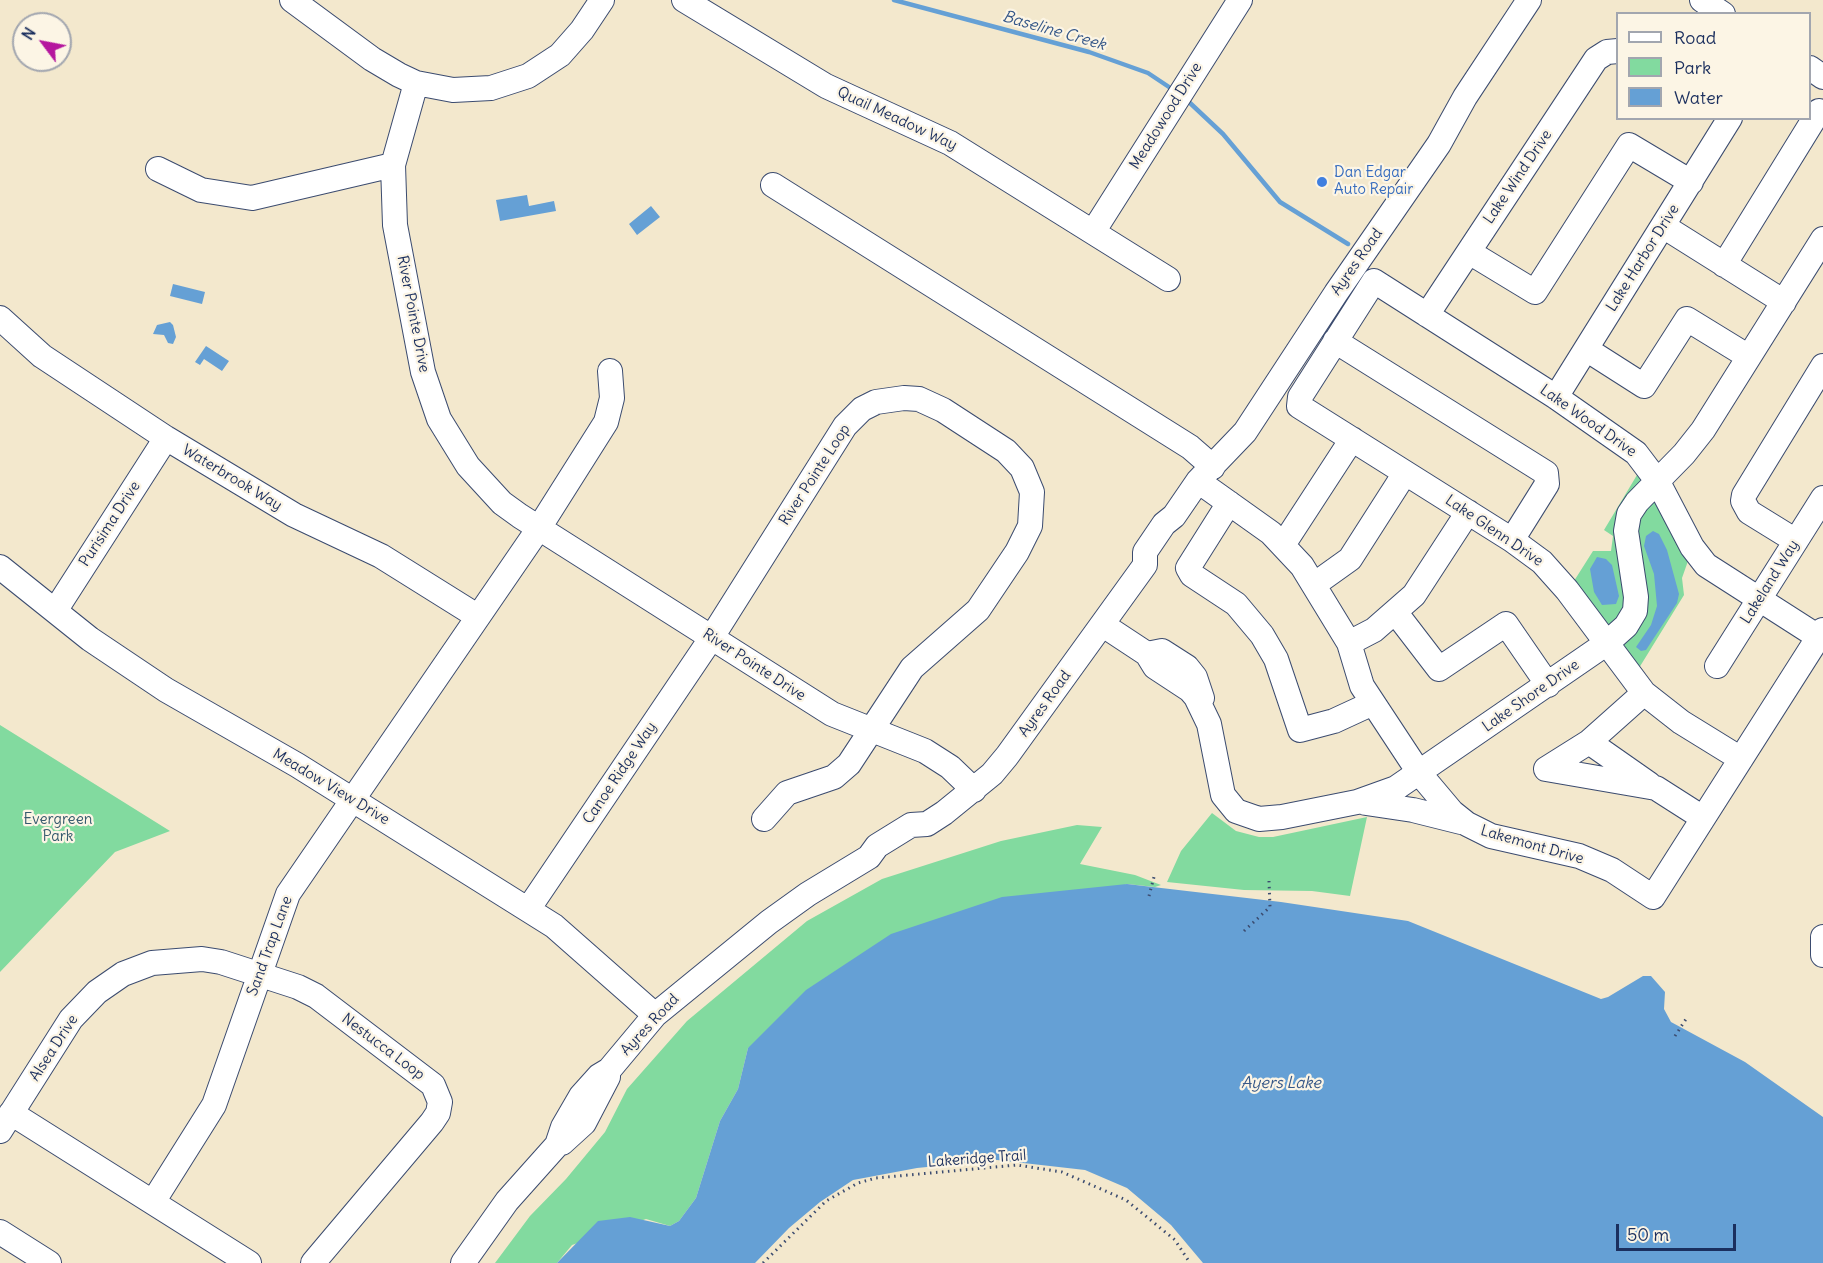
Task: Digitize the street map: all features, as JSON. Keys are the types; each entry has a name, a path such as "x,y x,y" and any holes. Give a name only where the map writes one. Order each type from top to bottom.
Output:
{"street":[{"path":"292,0 372,59 416,83 453,90 491,88 528,76 560,55 582,30 602,0"},
{"name":"Quail Meadow Way","path":"684,0 826,86 920,126 950,143 1168,279"},
{"name":"Ayres Road","path":"463,1263 507,1201 557,1145 563,1127 581,1096 599,1076 609,1070 655,1015 769,922 808,894 869,857 884,858 920,838 927,824 975,790 1007,756 1145,565 1145,552 1164,524 1174,516 1205,474 1245,432 1336,293 1406,195 1528,0"},
{"path":"1702,0 1720,12"},
{"name":"Meadowood Drive","path":"1093,232 1229,4"},
{"name":"Lake Wind Drive","path":"1427,315 1596,59 1607,52 1616,51"},
{"name":"River Pointe Drive","path":"416,83 393,165 398,236 423,372 439,419 452,444 502,503 539,528 832,714 871,732 925,751 950,767 975,790"},
{"path":"1724,265 1820,111 1823,113"},
{"name":"Lake Harbor Drive","path":"1556,397 1728,120"},
{"path":"1469,252 1535,292 1629,145 1691,182"},
{"path":"158,169 201,190 252,198 393,165"},
{"name":"Lakemont Drive","path":"773,185 1190,447 1205,474 1229,503 1283,545 1315,584 1349,643 1362,686 1420,774 1442,801 1467,824 1491,836 1579,856 1612,870 1653,897 1821,636"},
{"path":"1663,226 1784,302"},
{"name":"Lake Shore Drive","path":"1103,626 1147,654 1155,667 1193,693 1209,724 1217,779 1222,795 1236,811 1259,819 1358,802 1387,793 1420,774 1548,685 1607,643 1626,626 1636,604 1626,531 1629,514 1637,501 1658,482 1703,430 1823,239"},
{"name":"Lake Wood Drive","path":"1335,341 1374,282 1556,397 1636,453 1658,482 1699,556 1714,571 1821,636"},
{"name":"Waterbrook Way","path":"0,318 42,356 166,438 294,515 381,556 477,616"},
{"path":"1586,349 1644,386 1687,319 1749,357"},
{"path":"1335,341 1546,473 1547,483 1512,540"},
{"name":"Lake Glenn Drive","path":"1335,341 1300,397 1299,406 1512,540 1542,562 1644,693 1682,722 1741,759"},
{"path":"1796,541 1749,512 1745,507 1744,495 1823,366"},
{"path":"539,528 606,422 612,398 610,372"},
{"name":"River Pointe Loop","path":"712,637 853,417 876,402 891,398 919,399 943,410 1006,451 1022,468 1032,492 1030,526 1017,552 978,610 912,668 871,732 842,771 834,777 787,793 764,819"},
{"name":"Purisima Drive","path":"55,611 166,438"},
{"path":"1283,545 1352,439"},
{"path":"1315,584 1350,559 1406,473"},
{"name":"Lakeland Way","path":"1717,666 1823,498"},
{"path":"1229,503 1188,568 1192,575 1236,604 1253,622 1276,659 1300,730 1334,721 1373,704"},
{"path":"1349,643 1374,630 1414,595 1468,512"},
{"name":"Sand Trap Lane","path":"153,1202 214,1105 288,894 539,528"},
{"name":"Meadow View Drive","path":"0,567 90,639 166,690 352,799 529,908 579,945 655,1015"},
{"path":"1396,612 1439,669 1506,624 1548,685"},
{"name":"Canoe Ridge Way","path":"529,908 712,637"},
{"path":"1644,693 1589,742 1546,769 1656,789"},
{"path":"1589,742 1656,789 1703,818"},
{"path":"1358,802 1413,810 1467,824"},
{"path":"1823,937 1823,955"},
{"name":"Alsea Drive","path":"6,1122 71,1019 97,992 123,974 152,963 184,958 221,962 259,973"},
{"name":"Nestucca Loop","path":"259,973 316,996 433,1085 440,1102 438,1113 432,1122 313,1263"},
{"path":"6,1122 153,1202 249,1263"},
{"path":"0,1232 49,1263"}],"path":[{"path":"1149,896 1154,877"},
{"path":"1245,931 1270,907 1269,881"},
{"path":"1675,1036 1688,1016"},
{"name":"Lakeridge Trail","path":"763,1263 825,1201 858,1183 876,1178 1017,1166 1062,1172 1126,1200 1174,1240 1190,1263"}],"green space":[{"path":"1640,470 1688,561 1682,578 1684,595 1639,668 1574,581 1593,551 1611,551 1613,536 1604,530"},
{"name":"Evergreen Park","path":"0,725 170,831 115,852 0,972"},
{"path":"1212,813 1236,831 1259,837 1273,837 1367,817 1350,896 1312,891 1244,890 1167,882 1181,851"},
{"path":"1077,825 1102,827 1080,864 1135,875 1161,885 1155,887 1127,884 748,1048 738,1089 720,1121 696,1198 679,1221 670,1226 646,1219 572,1245 557,1263 495,1263 530,1216 566,1179 605,1132 627,1089 687,1021 807,921 882,879 1001,841"}],"water":[{"path":"527,195 529,206 554,201 556,211 500,221 496,200"},
{"path":"651,206 660,217 637,235 629,224"},
{"path":"173,284 205,292 202,304 170,296"},
{"path":"170,322 176,337 173,344 168,343 164,335 153,334 157,325"},
{"path":"206,346 229,361 222,371 204,359 200,365 195,362"},
{"path":"1653,531 1659,534 1667,550 1679,594 1677,603 1646,650 1641,651 1636,647 1651,625 1657,606 1654,574 1644,546 1646,536"},
{"path":"1597,557 1606,559 1612,565 1619,596 1616,604 1602,605 1594,592 1590,569"},
{"name":"Ayers Lake","path":"1127,884 1281,902 1408,921 1601,999 1643,976 1651,976 1665,992 1664,1009 1671,1022 1745,1062 1823,1117 1823,1263 1203,1263 1171,1225 1127,1188 1085,1170 997,1160 917,1168 853,1180 820,1202 789,1228 755,1263 557,1263 598,1221 630,1217 670,1226 679,1221 696,1198 720,1121 738,1089 748,1048 806,990 891,934 1002,897"}],"waterway":[{"name":"Baseline Creek","path":"894,0 1089,52 1148,73 1169,87"},
{"name":"Baseline Creek","path":"1190,103 1223,134 1280,202 1348,244"}],"place":[{"name":"Dan Edgar Auto Repair","path":"1322,182"}]}
